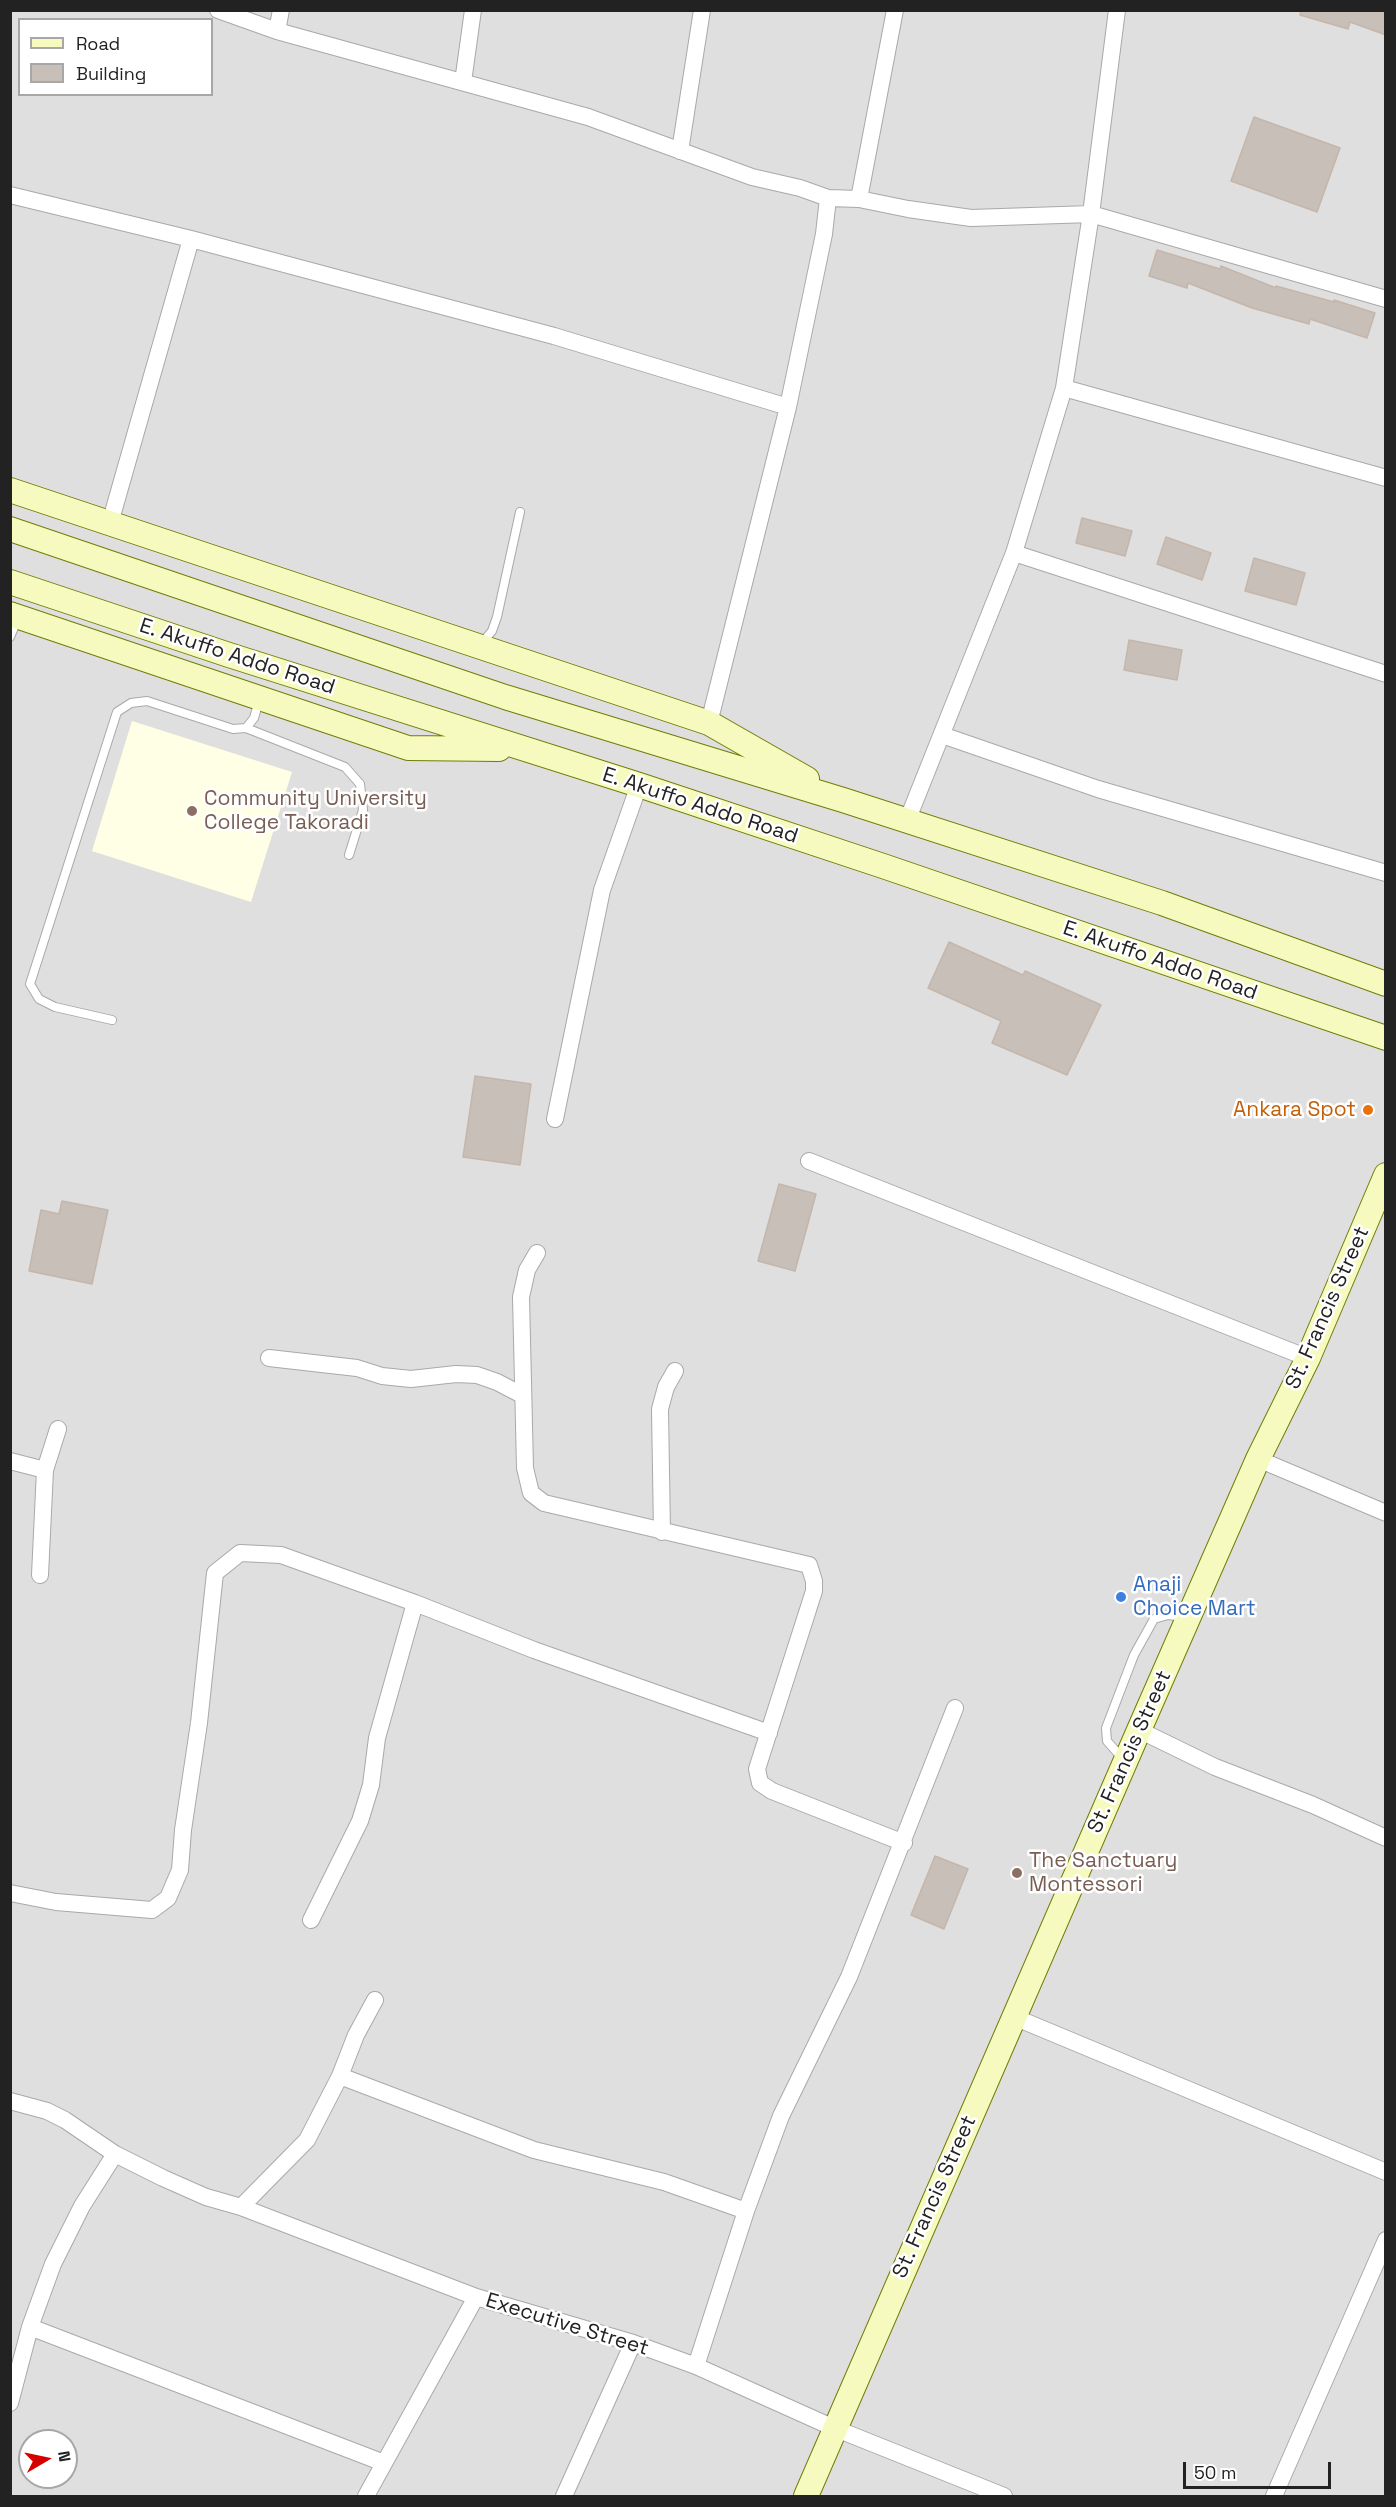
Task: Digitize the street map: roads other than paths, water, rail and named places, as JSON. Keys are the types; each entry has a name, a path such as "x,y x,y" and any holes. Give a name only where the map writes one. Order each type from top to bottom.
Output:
{"main road":[{"path":"10,490 709,723 843,800"},
{"path":"10,529 505,697 843,800 1162,903 1386,984"},
{"name":"E. Akuffo Addo Road","path":"10,582 230,656 639,785 1386,1038"},
{"path":"13,622 260,698 408,748 524,749"},
{"name":"St. Francis Street","path":"806,2496 1188,1618 1258,1459 1308,1358 1386,1174"}],"street":[{"path":"218,10 277,31 588,117 752,177 800,188 828,198 859,200 908,210 971,218 1091,214 1386,299"},
{"path":"277,31 281,10"},
{"path":"463,82 473,10"},
{"path":"680,151 702,10"},
{"path":"859,200 895,10"},
{"path":"907,821 1014,553 1064,388 1091,214 1117,10"},
{"path":"10,195 190,239 554,336 788,407"},
{"path":"709,723 788,407 824,234 828,198"},
{"path":"110,523 190,239"},
{"path":"1064,388 1386,478"},
{"path":"1014,553 1386,674"},
{"path":"942,735 1098,789 1386,873"},
{"path":"555,1119 602,890 639,785"},
{"path":"809,1161 1308,1358"},
{"path":"537,1253 527,1270 521,1297 525,1468 531,1493 544,1503 809,1565 814,1581 814,1591 757,1769 760,1783 772,1791 904,1843"},
{"path":"269,1358 357,1368 382,1376 411,1379 456,1374 477,1375 522,1395"},
{"path":"663,1532 660,1410 666,1387 675,1371"},
{"path":"40,1575 45,1470 58,1429"},
{"path":"1258,1459 1386,1513"},
{"path":"10,1461 45,1470"},
{"path":"10,1893 56,1902 152,1910 168,1898 180,1870 215,1573 240,1553 281,1555 415,1603 545,1654 769,1733"},
{"path":"311,1920 360,1821 371,1785 377,1738 415,1603"},
{"path":"696,2366 746,2211 781,2116 849,1977 904,1843 955,1708"},
{"path":"1139,1730 1215,1767 1313,1805 1386,1838"},
{"path":"241,2207 308,2140 340,2076 356,2035 375,2000"},
{"path":"1014,2017 1386,2172"},
{"path":"340,2076 534,2150 664,2182 746,2211"},
{"path":"10,2101 47,2111 65,2120 115,2154 206,2197 241,2207 476,2297"},
{"path":"10,2403 30,2327 53,2264 82,2206 115,2154"},
{"path":"1274,2496 1386,2240"},
{"name":"Executive Street","path":"366,2496 476,2297 633,2343 696,2366 834,2428 1004,2496"},
{"path":"30,2327 384,2463"},
{"path":"564,2496 633,2343"}],"lane":[{"path":"479,646 492,631 497,617 520,512"},
{"path":"246,728 254,718 260,698"},
{"path":"112,1020 55,1007 39,999 30,984 117,712 131,703 147,701 233,729 246,728 345,767 360,784 363,810 349,855"},
{"path":"1125,1762 1107,1741 1106,1728 1134,1655 1154,1619 1168,1615 1188,1618"}],"place":[{"name":"Community University College Takoradi","path":"192,811"},
{"name":"Ankara Spot","path":"1368,1110"},
{"name":"Anaji Choice Mart","path":"1121,1597"},
{"name":"The Sanctuary Montessori","path":"1017,1873"}]}
